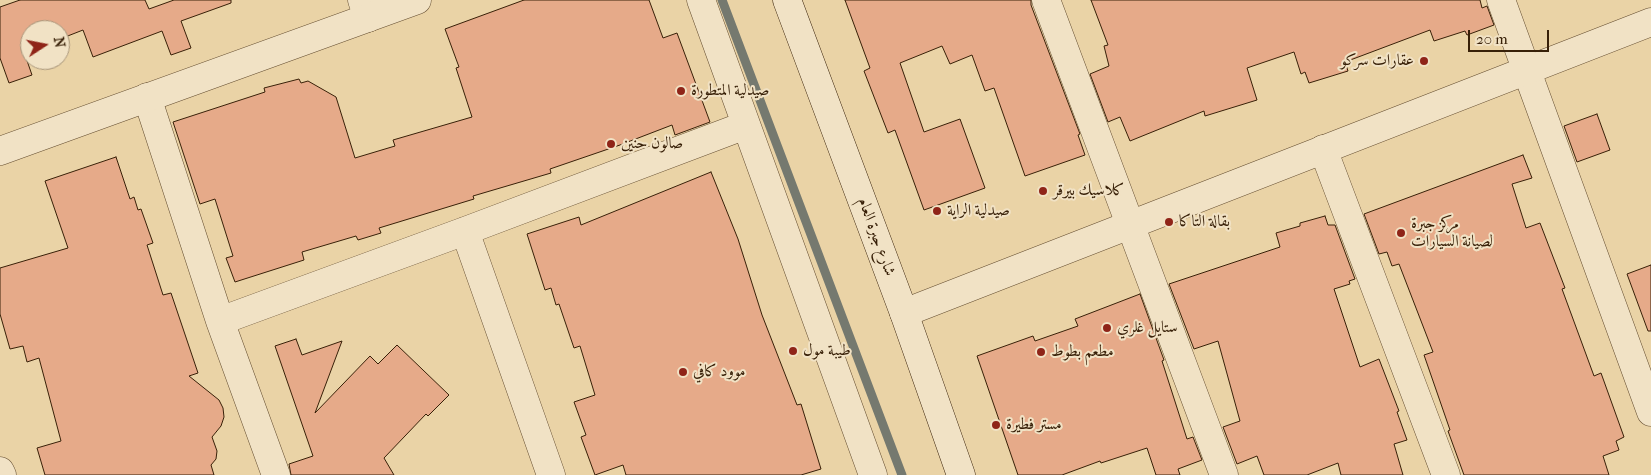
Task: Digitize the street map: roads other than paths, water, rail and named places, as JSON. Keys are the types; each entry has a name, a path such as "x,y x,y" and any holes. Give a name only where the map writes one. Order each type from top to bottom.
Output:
{"street":[{"path":"0,151 147,97 365,9 417,0"},
{"path":"702,0 873,475"},
{"name":"شارع جبرة العام","path":"787,0 904,313 961,475"},
{"path":"1046,0 1224,475"},
{"path":"1501,0 1651,412"},
{"path":"904,313 1323,149 1528,72 1651,22"},
{"path":"147,97 220,321 276,475"},
{"path":"220,321 465,232 746,125"},
{"path":"1323,149 1446,475"},
{"path":"465,232 551,475"},
{"path":"0,471 2,475"}],"waterway":[{"path":"722,0 902,475"}],"place":[{"name":"عقارات سركو","path":"1424,61"},
{"name":"صيدلية المتطورة","path":"681,91"},
{"name":"صالون حنين","path":"611,144"},
{"name":"كلاسيك بيرقر","path":"1043,191"},
{"name":"صيدلية الراية","path":"937,211"},
{"name":"بقالة التاكا","path":"1169,222"},
{"name":"مركز جبرة لصيانة السيارات","path":"1401,233"},
{"name":"ستايل غلري","path":"1107,328"},
{"name":"طيبة مول","path":"793,351"},
{"name":"مطعم بطوط","path":"1041,352"},
{"name":"موود كافي","path":"683,372"},
{"name":"مستر فطيرة","path":"996,425"}]}
